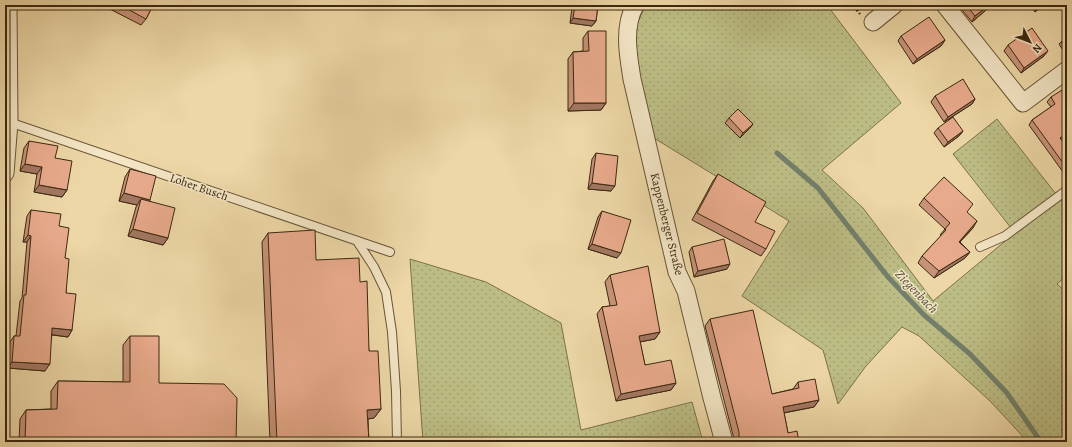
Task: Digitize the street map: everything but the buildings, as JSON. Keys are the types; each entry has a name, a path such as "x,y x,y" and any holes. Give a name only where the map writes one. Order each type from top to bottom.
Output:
{"street":[{"path":"5,173 9,122 8,5"},
{"name":"Kappenberger Straße","path":"635,5 630,14 627,36 628,55 632,79 677,272 686,291 724,442"},
{"path":"873,22 894,5"},
{"path":"945,5 1023,103 1067,70"}],"lane":[{"name":"Loher Busch","path":"9,122 390,252"},
{"path":"980,248 1005,236 1067,190"},
{"path":"357,241 374,267 386,292 393,346 397,442"}],"green space":[{"path":"646,5 827,5 901,103 822,170 863,208 933,301 1015,233 953,154 997,119 1067,208 1067,275 1057,284 1067,293 1067,442 1028,442 990,401 919,336 902,327 866,366 838,404 823,350 742,296 789,221 649,135 631,36"},
{"path":"410,259 486,282 561,323 581,430 692,402 703,442 423,442"}],"waterway":[{"name":"Ziegenbach","path":"777,153 818,188 888,277 924,315 970,354 1007,393 1041,442"}]}
